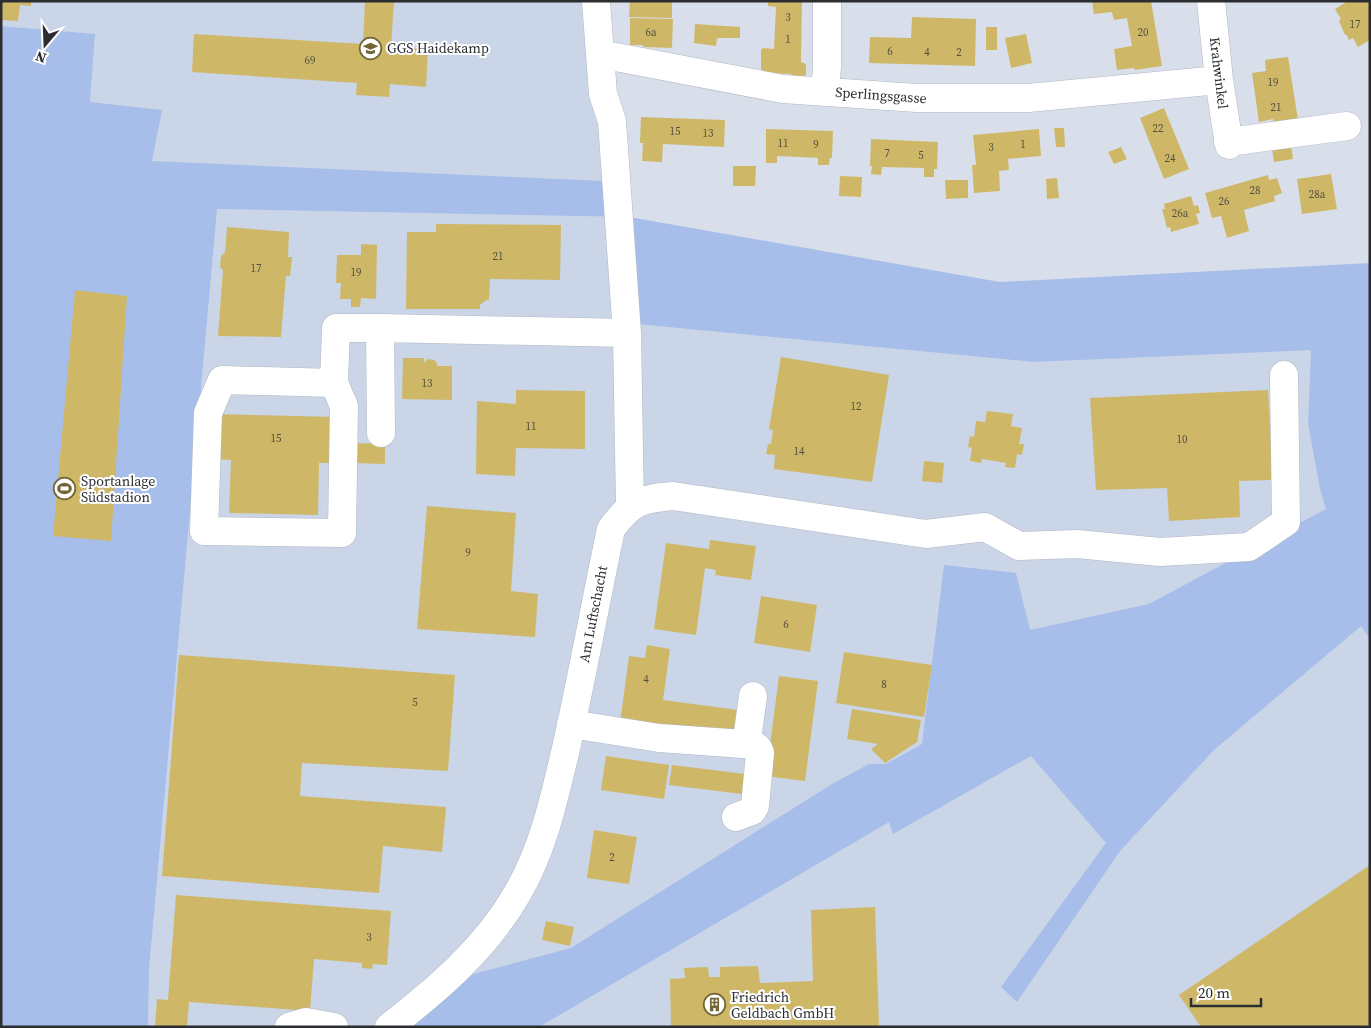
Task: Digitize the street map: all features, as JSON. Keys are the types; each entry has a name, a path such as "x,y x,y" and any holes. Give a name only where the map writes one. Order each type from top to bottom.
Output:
{"street":[{"path":"596,1 603,94 612,121 627,333 630,507"},
{"path":"825,92 827,1"},
{"name":"Krahwinkel","path":"1211,1 1218,80 1228,143 1347,126"},
{"name":"Sperlingsgasse","path":"600,54 783,90 917,98 1028,98 1218,80"},
{"path":"334,383 222,380 208,413 204,531 342,534 344,406 334,383 336,328 627,333"},
{"path":"380,328 381,433"},
{"name":"Am Luftschacht","path":"389,1027 437,988 466,960 499,920 517,894 532,863 552,806 571,724 611,529 630,507 651,498 673,496 926,534 985,527 1019,546 1077,544 1160,552 1249,547 1286,522 1284,376"},
{"path":"571,724 660,738 734,745 743,744 747,740 753,696"},
{"path":"736,818 752,812 755,806 760,753 758,748 747,740"},
{"path":"290,1027 306,1022 334,1027"}],"shaded area":[{"path":"1,1 588,1 605,181 151,161 90,102 95,34 1,26"},
{"path":"1,26 95,34 90,102 162,110 152,161 605,181 629,217 217,209 149,970 148,1027 1,1027"},
{"path":"217,209 629,217 627,323 1033,362 1311,349 1308,423 1370,639 1370,1027 148,1027 149,970"},
{"path":"629,217 1000,282 1370,263 1370,639 1361,626 1214,750 1120,851 1017,1002 1001,987 1106,843 1031,756 893,834 889,822 539,1027 410,1027 470,975 571,948 832,784 869,764 886,764 922,744 944,565 1016,573 1030,630 1149,604 1326,509 1320,489 1308,423 1311,350 1033,362 626,323"}],"building":[{"path":"1,1 31,1 31,6 20,5 18,21 1,20"},
{"path":"365,1 394,1 391,46 428,49 426,87 390,84 389,97 356,95 357,83 192,72 194,34 363,44"},
{"path":"630,1 672,1 672,18 629,17"},
{"path":"768,1 802,1 801,62 806,64 806,75 792,77 791,74 764,73 761,70 761,50 763,48 774,49 776,7 768,6"},
{"path":"1092,1 1151,1 1162,66 1135,70 1134,68 1117,70 1114,49 1132,46 1127,18 1114,20 1112,12 1094,14"},
{"path":"1348,1 1370,1 1370,40 1358,47 1353,38 1349,40 1345,35 1339,21 1341,19 1335,9"},
{"path":"912,17 976,19 975,66 869,63 870,37 911,38"},
{"path":"630,18 673,19 672,48 630,45"},
{"path":"695,24 740,27 740,38 717,38 716,46 694,43"},
{"path":"986,27 997,27 997,50 986,50"},
{"path":"1026,34 1032,63 1011,68 1005,38"},
{"path":"1288,57 1299,126 1275,130 1273,119 1259,122 1252,73 1266,71 1265,60"},
{"path":"1164,108 1189,169 1164,179 1140,118"},
{"path":"641,117 725,120 724,147 663,144 662,162 642,161 643,143 640,143"},
{"path":"1054,128 1064,128 1065,147 1056,147"},
{"path":"766,129 833,131 832,158 830,158 829,165 818,165 818,158 777,156 777,163 766,163"},
{"path":"1039,129 1041,156 1008,159 1009,170 999,171 1000,191 974,193 972,165 976,165 973,135"},
{"path":"1290,138 1293,159 1274,162 1271,141"},
{"path":"871,139 938,142 937,169 934,169 934,177 924,177 924,168 882,167 881,175 871,174"},
{"path":"1121,147 1127,159 1114,164 1108,152"},
{"path":"733,166 756,166 755,186 733,186"},
{"path":"1331,174 1337,209 1302,214 1297,179"},
{"path":"1268,175 1269,180 1277,178 1282,193 1274,196 1275,201 1244,210 1249,231 1227,238 1221,216 1212,218 1205,193"},
{"path":"840,176 862,177 861,197 839,196"},
{"path":"1057,178 1059,198 1047,199 1046,179"},
{"path":"945,180 968,180 968,198 946,199"},
{"path":"1191,196 1194,206 1198,205 1200,213 1196,214 1199,224 1171,232 1170,227 1167,228 1162,209 1165,209 1164,204"},
{"path":"436,224 561,225 560,280 490,279 489,300 480,305 480,309 406,309 407,232 436,232"},
{"path":"227,227 289,232 288,257 292,257 290,276 286,276 281,337 218,336 223,270 220,267 221,256 225,252"},
{"path":"361,244 377,245 376,299 361,298 360,307 351,307 351,299 340,299 341,283 336,283 337,255 361,255"},
{"path":"75,290 127,296 111,541 53,536"},
{"path":"781,357 889,375 872,482 774,469 775,455 766,454 768,444 771,444 773,430 769,429"},
{"path":"403,358 424,358 424,363 428,359 434,360 437,366 452,366 452,400 402,399"},
{"path":"516,390 585,391 585,449 516,448 515,476 476,474 477,401 516,404"},
{"path":"1268,390 1273,480 1239,481 1240,517 1169,521 1167,488 1096,490 1090,398"},
{"path":"987,411 1013,414 1011,426 1022,428 1019,444 1024,444 1022,455 1017,454 1015,468 1005,467 1006,463 982,459 981,463 970,461 972,448 968,447 970,436 974,437 976,421 985,422"},
{"path":"214,414 338,417 337,463 319,463 318,515 229,513 231,460 213,459"},
{"path":"354,443 385,444 385,464 354,463"},
{"path":"924,461 944,463 942,483 922,481"},
{"path":"427,506 516,513 511,591 538,594 535,637 417,629"},
{"path":"710,540 756,546 751,580 715,575 716,570 705,568 696,635 654,629 666,543 709,549"},
{"path":"761,596 817,605 810,652 754,643"},
{"path":"647,645 670,649 663,700 738,710 735,733 672,725 671,730 620,723 629,656 645,658"},
{"path":"844,652 932,665 924,717 836,703"},
{"path":"179,655 455,675 448,771 302,763 300,796 446,807 442,852 383,846 379,893 162,876"},
{"path":"779,676 818,681 805,781 766,776"},
{"path":"852,709 921,720 917,742 885,763 871,749 878,744 847,739"},
{"path":"606,756 669,765 664,799 601,790"},
{"path":"672,765 753,775 750,795 669,785"},
{"path":"594,830 637,837 629,884 587,878"},
{"path":"1370,865 1370,1027 1367,1025 1365,1027 1201,1027 1179,995"},
{"path":"176,895 391,911 387,965 373,964 372,969 362,968 362,963 314,959 310,1011 189,1002 187,1027 155,1027 157,999 168,1000"},
{"path":"875,907 879,1027 671,1027 670,979 685,978 684,968 708,967 709,977 720,977 720,967 758,966 760,983 813,981 811,910"},
{"path":"546,921 574,927 570,946 542,940"}],"place":[{"name":"GGS Haidekamp","path":"371,48"},
{"name":"Sportanlage Südstadion","path":"65,489"},
{"name":"Friedrich Geldbach GmbH","path":"715,1005"}]}
